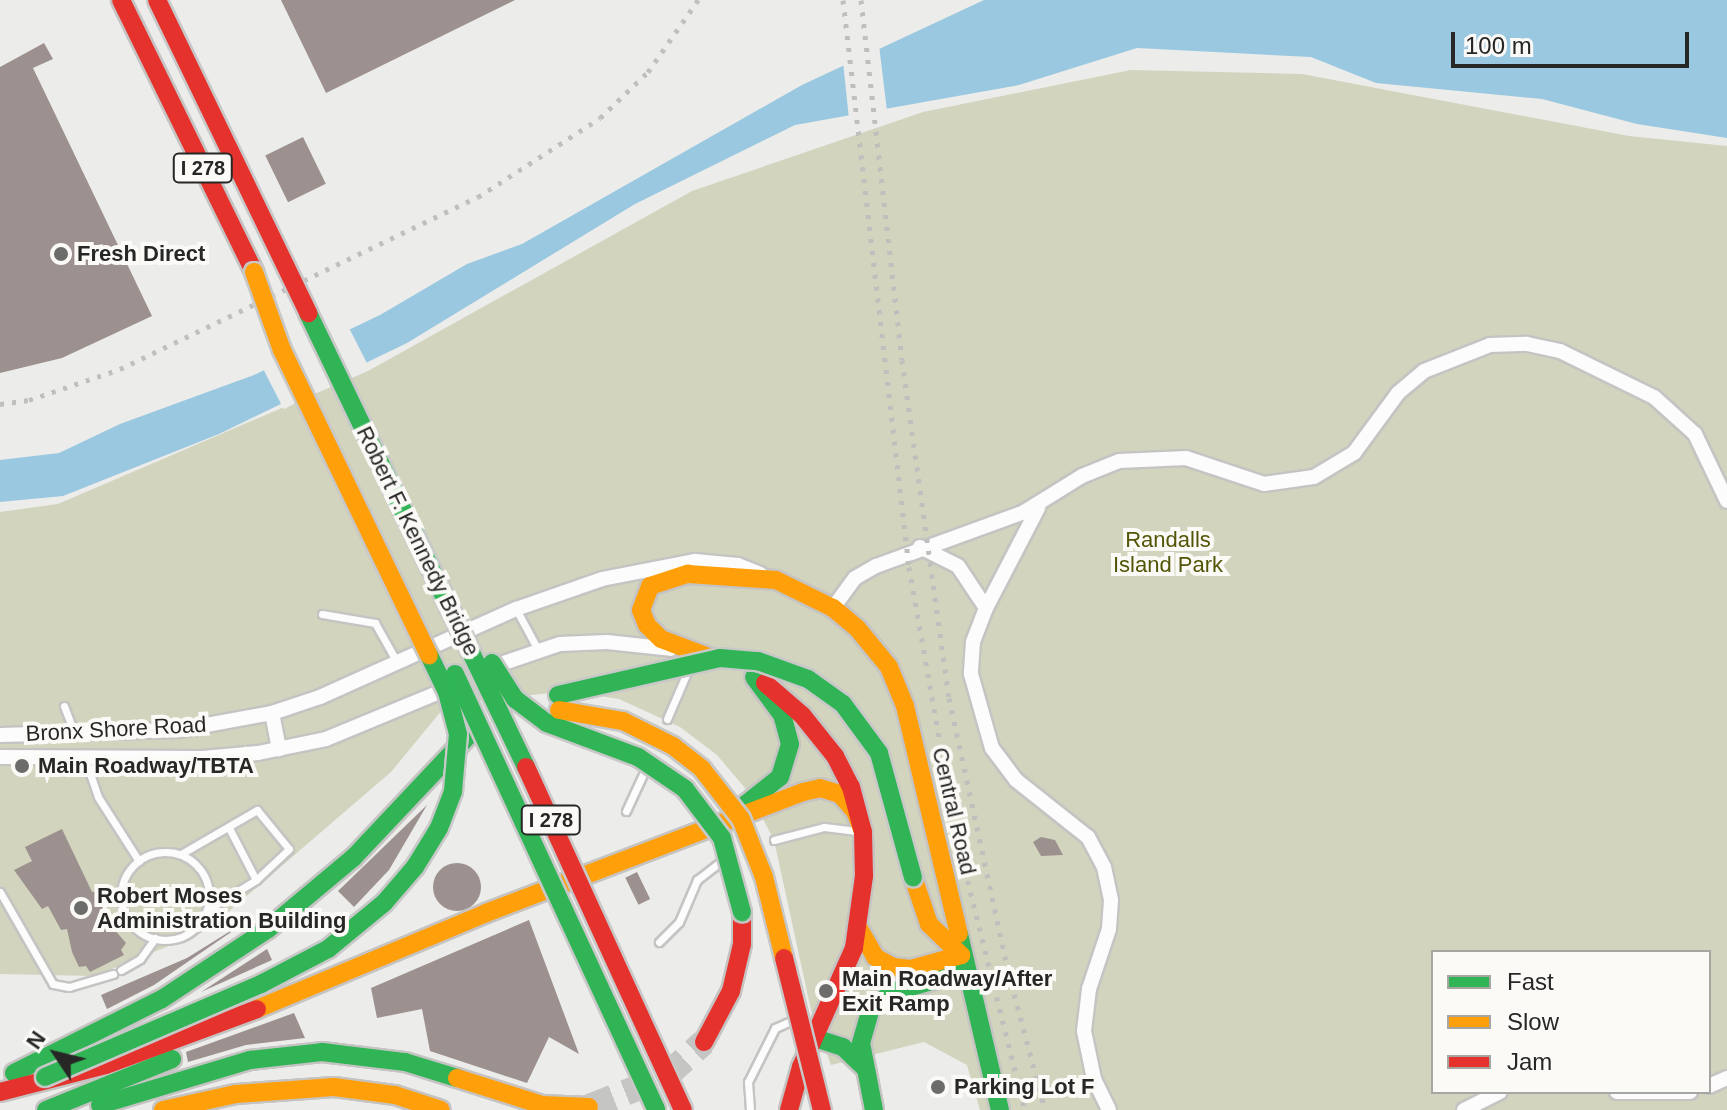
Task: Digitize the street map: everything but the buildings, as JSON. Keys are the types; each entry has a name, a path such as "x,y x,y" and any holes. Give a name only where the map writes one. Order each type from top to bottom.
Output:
{"main road":[{"name":"Robert F. Kennedy Bridge","path":"121,0 254,272 295,342 471,706 656,1110"},
{"name":"Robert F. Kennedy Bridge","path":"157,0 415,532 683,1110"},
{"path":"0,1092 45,1077 273,978 328,949 384,903 415,867 439,828 453,791 458,734 447,692 282,350 254,272"},
{"path":"415,532 515,699 559,730 663,771 696,799 718,831 738,880 742,944 731,991 704,1042"},
{"path":"776,580 688,574 650,586 641,610 647,625 661,639 754,677 791,703 825,742 851,787 863,832 858,927 830,1009 815,1038 789,1110"},
{"name":"Central Road","path":"776,580 833,608 870,642 901,693 1000,1110"},
{"path":"0,1080 162,999 268,929 353,858 462,739 491,723 668,666 720,658 758,661 808,679 843,704 879,753 929,924 964,963"},
{"path":"721,821 770,788 788,761 785,722 754,677"},
{"path":"559,702 614,718 673,746 715,783 741,819 764,877 822,1110"},
{"path":"45,1077 106,1065 350,978 493,923 526,902 721,821 820,788 845,798 863,832"},
{"path":"858,927 875,957 893,967 911,969 964,963"},
{"path":"874,1110 864,1067 862,1028 877,1002 964,963"},
{"path":"46,1110 350,978"},
{"path":"815,1038 849,1051 864,1067"},
{"path":"83,1110 250,1060 322,1052 405,1062 533,1104 588,1108"},
{"path":"163,1110 236,1094 334,1087 386,1093 441,1110"},
{"path":"231,1110 334,1087"}],"street":[{"path":"833,608 864,572 920,547 1041,505 1099,467 1150,456 1186,458 1264,484 1314,477 1354,453 1398,393 1424,371 1459,353 1511,344 1560,351 1654,397 1695,434 1727,501"},
{"path":"1041,505 1019,537 986,608 973,642 971,674 992,748 1016,780 1088,837 1109,883 1109,929 1089,989 1084,1031 1094,1079 1109,1110"},
{"path":"920,547 958,566 986,608"},
{"name":"Bronx Shore Road","path":"0,735 179,730 272,713 516,609 602,579 677,562 738,565 776,580"},
{"name":"Bronx Shore Road","path":"0,757 83,754 203,758 279,749 359,728 537,648 607,642 696,653"},
{"path":"272,713 279,749"},
{"path":"74,732 83,754"},
{"path":"1464,1110 1496,1094"}],"lane":[{"path":"516,609 537,648"},
{"path":"322,614 375,623 397,662"},
{"path":"667,719 696,653"},
{"path":"64,706 74,732"},
{"path":"83,754 98,797 139,861"},
{"path":"626,811 644,772"},
{"path":"181,854 257,810 289,849 256,880 206,910 189,932 155,938 136,930 122,906 124,878 139,861 155,853 181,854 193,861 207,883 206,910"},
{"path":"774,840 824,827 863,832"},
{"path":"229,828 256,880"},
{"path":"659,942 679,922 697,880 720,862"},
{"path":"0,892 53,984 69,987 117,972 140,959 155,938"},
{"path":"750,1110 748,1082 775,1028 830,1009"}],"green space":[{"name":"Randalls Island Park","path":"1131,70 1302,74 1629,136 1727,146 1727,1110 980,1110 967,1065 924,1042 831,1065 811,1010 774,840 750,794 717,755 680,727 619,699 569,691 447,704 391,772 206,931 94,976 0,974 0,512 58,504 368,371 692,191 923,112"}],"water":[{"path":"984,0 1727,0 1727,138 1637,124 1542,99 1376,83 1311,57 1137,48 1019,85 795,125 635,204 407,343 219,434 63,496 0,502 0,460 59,453 120,424 254,375 380,315 467,264 522,244 802,85"}],"pier":[{"path":"879,45 887,111 849,119 843,62"},
{"path":"348,326 368,366 284,409 263,369"}],"tunnel":[{"path":"589,1107 665,1077 704,1042"}],"railway":[{"path":"0,404 29,400 120,369 478,197 600,118 648,72 698,0"},
{"path":"843,0 909,567 956,834 1025,1110"},
{"path":"861,0 902,360 949,698 1008,971 1045,1110"}],"traffic: fast":[{"path":"308,313 526,767"},
{"path":"45,1077 261,984 328,949 384,903 415,867 439,828 453,791 458,734 447,692 429,655"},
{"path":"558,695 720,658 758,661 808,679 843,704 879,753 913,877"},
{"path":"492,663 515,699 547,723 638,757 685,789 722,838 742,912"},
{"path":"455,674 656,1110"},
{"path":"746,804 780,777 790,744 782,715 754,677"},
{"path":"14,1073 162,999 268,929 353,858 469,735"},
{"path":"959,934 1000,1110"},
{"path":"874,1110 861,1043 871,1009 893,992 966,971"},
{"path":"815,1038 843,1047 864,1067"},
{"path":"100,1105 250,1060 322,1052 405,1062 457,1078"},
{"path":"46,1110 172,1059"}],"traffic: slow":[{"path":"254,272 282,350 429,655"},
{"path":"711,658 661,639 647,625 641,610 650,586 688,574 776,580 833,608 857,628 889,667 905,706 959,934"},
{"path":"559,710 623,721 673,746 702,769 741,819 764,877 784,958"},
{"path":"257,1009 486,913 803,792 820,788 840,794 855,811 863,832"},
{"path":"913,877 929,924 961,955"},
{"path":"858,927 875,957 893,967 911,969 961,955"},
{"path":"457,1078 542,1105 589,1107"},
{"path":"163,1110 236,1094 334,1087 395,1095 441,1110"}],"traffic: jam":[{"path":"121,0 254,272"},
{"path":"157,0 308,313"},
{"path":"765,683 802,715 835,756 851,787 863,832 864,876 854,948 801,1067 789,1110"},
{"path":"526,767 683,1110"},
{"path":"704,1042 731,991 742,944 742,912"},
{"path":"784,958 822,1110"},
{"path":"0,1092 106,1065 257,1009"}],"place":[{"name":"Fresh Direct","path":"61,254"},
{"name":"Main Roadway/TBTA","path":"22,766"},
{"name":"Robert Moses Administration Building","path":"81,908"},
{"name":"Main Roadway/After Exit Ramp","path":"826,991"},
{"name":"Parking Lot F","path":"938,1087"}]}
